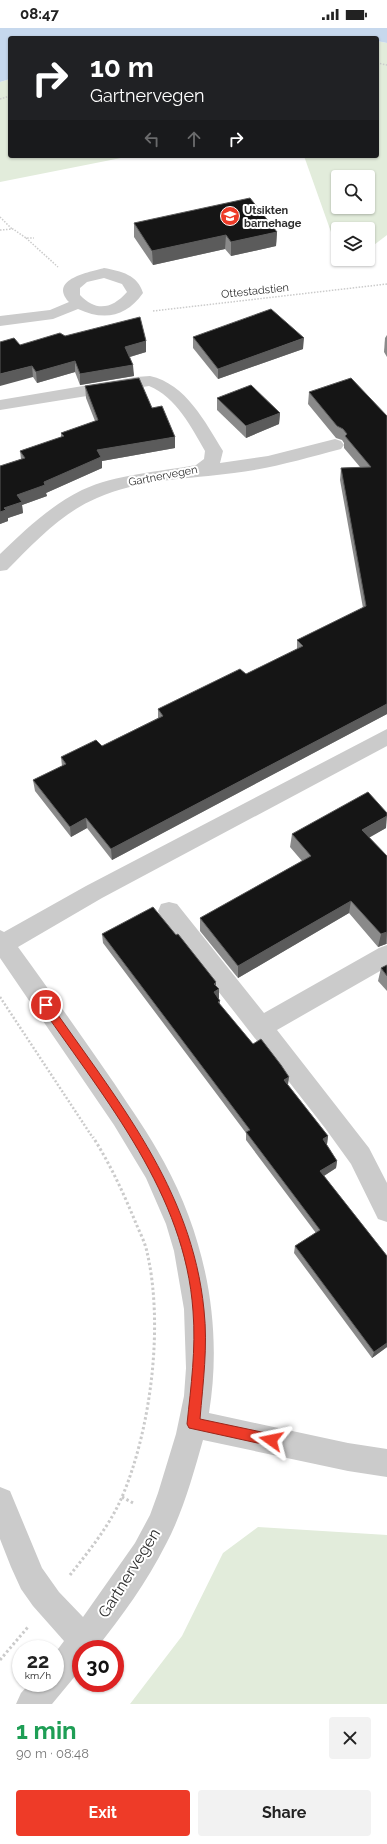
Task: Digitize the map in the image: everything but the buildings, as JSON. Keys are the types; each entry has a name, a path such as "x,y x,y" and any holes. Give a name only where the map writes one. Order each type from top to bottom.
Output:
{"street":[{"path":"104,273 115,274 126,279 135,287 136,293 131,302 126,305 107,311 96,311 77,304 71,293 73,286 78,281 87,276 104,273"},
{"path":"0,322 53,314 77,304"},
{"name":"Gartnervegen","path":"0,405 131,383 152,382 165,387 175,397 199,426 214,450 212,462 201,470 104,488 80,499 60,511 36,530 0,565"},
{"path":"201,470 222,470 250,466 334,445"},
{"path":"1,942 387,737"},
{"path":"169,910 334,1120 360,1156 387,1210"},
{"name":"Gartnervegen","path":"1,942 89,1066 140,1143 170,1199 183,1234 192,1270 198,1311 200,1359 193,1424 170,1500 156,1533 138,1564 85,1640"},
{"path":"261,1027 387,955"},
{"path":"193,1424 387,1463"},
{"path":"0,1501 22,1556 37,1587 49,1603 85,1640"},
{"name":"Gartnervegen","path":"64,1669 72,1658"}],"path":[{"path":"0,217 26,238 50,261 78,281"},
{"path":"0,230 13,229"},
{"path":"26,238 34,238"},
{"name":"Ottestadstien","path":"126,305 141,312 387,284"},
{"path":"0,997 105,1156 125,1197 147,1251 152,1282 155,1348 150,1393 138,1449 122,1496 90,1550 49,1603 0,1660"},
{"path":"122,1496 137,1504"}],"green space":[{"path":"379,41 387,43 387,235 375,244 375,222 331,222 331,232 305,158 379,158"},
{"path":"8,80 8,158 121,158 0,182 0,82"},
{"path":"258,1527 387,1535 387,1704 130,1704 182,1636 223,1553"}],"water":[{"path":"0,28 387,28 387,43 379,41 379,36 8,36 8,80 0,82"}],"place":[{"name":"Utsikten barnehage","path":"230,216"}],"route":[{"path":"46,1005 140,1143 170,1199 183,1234 192,1270 198,1311 200,1359 193,1424 271,1440"}]}
